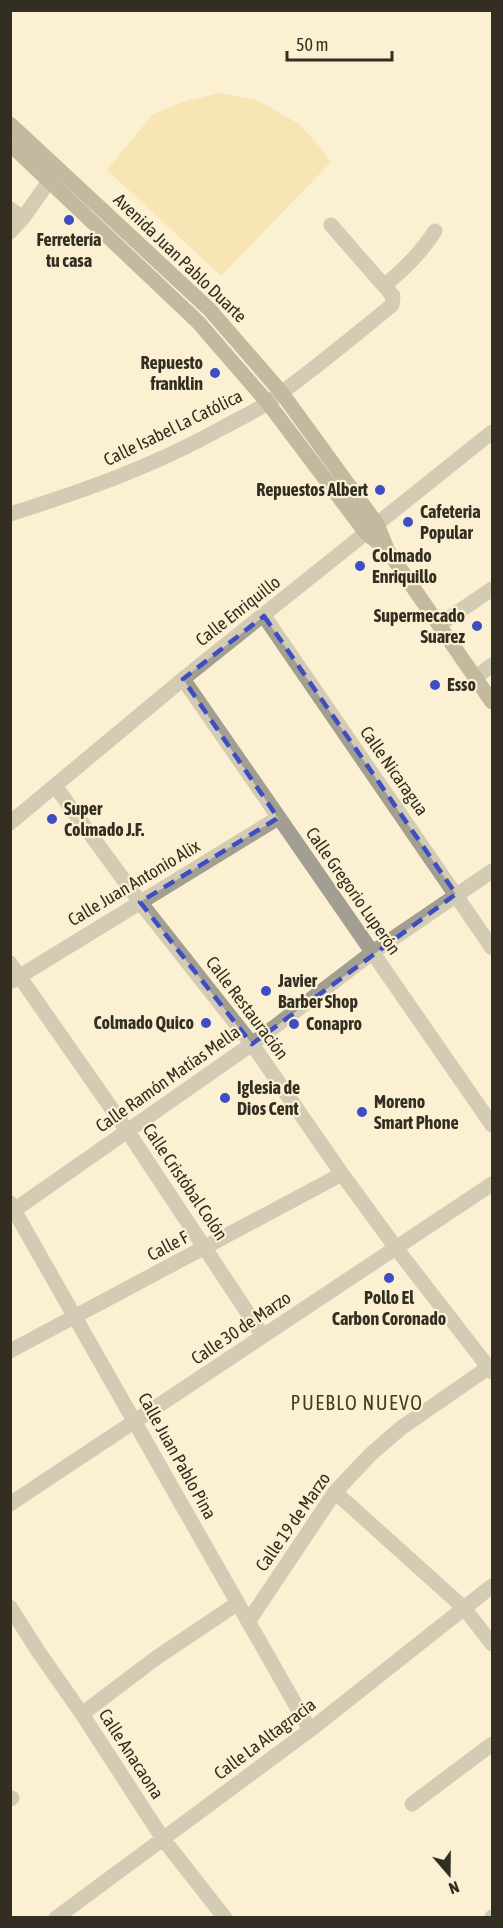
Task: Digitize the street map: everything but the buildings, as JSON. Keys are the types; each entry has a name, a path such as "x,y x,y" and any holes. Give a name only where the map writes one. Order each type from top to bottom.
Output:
{"main road":[{"name":"Avenida Juan Pablo Duarte","path":"10,124 54,174 198,322 371,528"},
{"name":"Avenida Juan Pablo Duarte","path":"10,144 54,174 210,310 281,392 371,528 492,702"}],"street":[{"path":"10,232 17,214 54,174"},
{"path":"332,225 384,286 412,262 435,231"},
{"name":"Calle Isabel La Católica","path":"10,514 82,492 148,466 268,403 392,305 393,296 384,286"},
{"name":"Calle Enriquillo","path":"10,823 183,679 492,432"},
{"path":"439,625 492,589"},
{"name":"Calle Nicaragua","path":"264,616 492,948"},
{"path":"476,677 492,665"},
{"name":"Calle Gregorio Luperón","path":"183,679 492,1125"},
{"name":"Calle Restauración","path":"55,786 140,902 252,1044 396,1248 491,1368"},
{"name":"Calle Juan Antonio Alix","path":"13,974 140,902 278,818"},
{"name":"Calle Ramón Matías Mella","path":"12,1208 129,1132 252,1044 373,952 492,871"},
{"name":"Calle Cristóbal Colón","path":"13,974 129,1132 263,1336"},
{"name":"Calle F","path":"10,1350 342,1174"},
{"name":"Calle 30 de Marzo","path":"10,1504 492,1184"},
{"name":"Calle Juan Pablo Pina","path":"12,1208 310,1730"},
{"name":"Calle 19 de Marzo","path":"248,1622 335,1491 371,1454 401,1428 491,1368"},
{"path":"335,1491 464,1608 492,1644"},
{"name":"Calle La Altagracia","path":"56,1917 310,1730 492,1586"},
{"path":"82,1714 156,1658 238,1603"},
{"name":"Calle Anacaona","path":"10,1607 163,1839 225,1917"},
{"path":"412,1804 492,1744"}],"highlighted area":[{"path":"264,616 456,894 252,1044 140,902 278,818 183,679"}],"shaded area":[{"path":"220,93 257,100 299,124 331,162 221,276 107,170 153,114 186,101"}],"place":[{"name":"Ferretería tu casa","path":"69,220"},
{"name":"Repuesto franklin","path":"215,373"},
{"name":"Repuestos Albert","path":"380,490"},
{"name":"Cafeteria Popular","path":"408,522"},
{"name":"Colmado Enriquillo","path":"360,566"},
{"name":"Supermecado Suarez","path":"477,626"},
{"name":"Esso","path":"435,685"},
{"name":"Super Colmado J.F.","path":"52,819"},
{"name":"Javier Barber Shop","path":"266,991"},
{"name":"Colmado Quico","path":"206,1023"},
{"name":"Conapro","path":"294,1024"},
{"name":"Iglesia de Dios Cent","path":"225,1098"},
{"name":"Moreno Smart Phone","path":"362,1112"},
{"name":"Pollo El Carbon Coronado","path":"389,1278"}],"district":[{"name":"PUEBLO NUEVO","path":"357,1403"}]}
